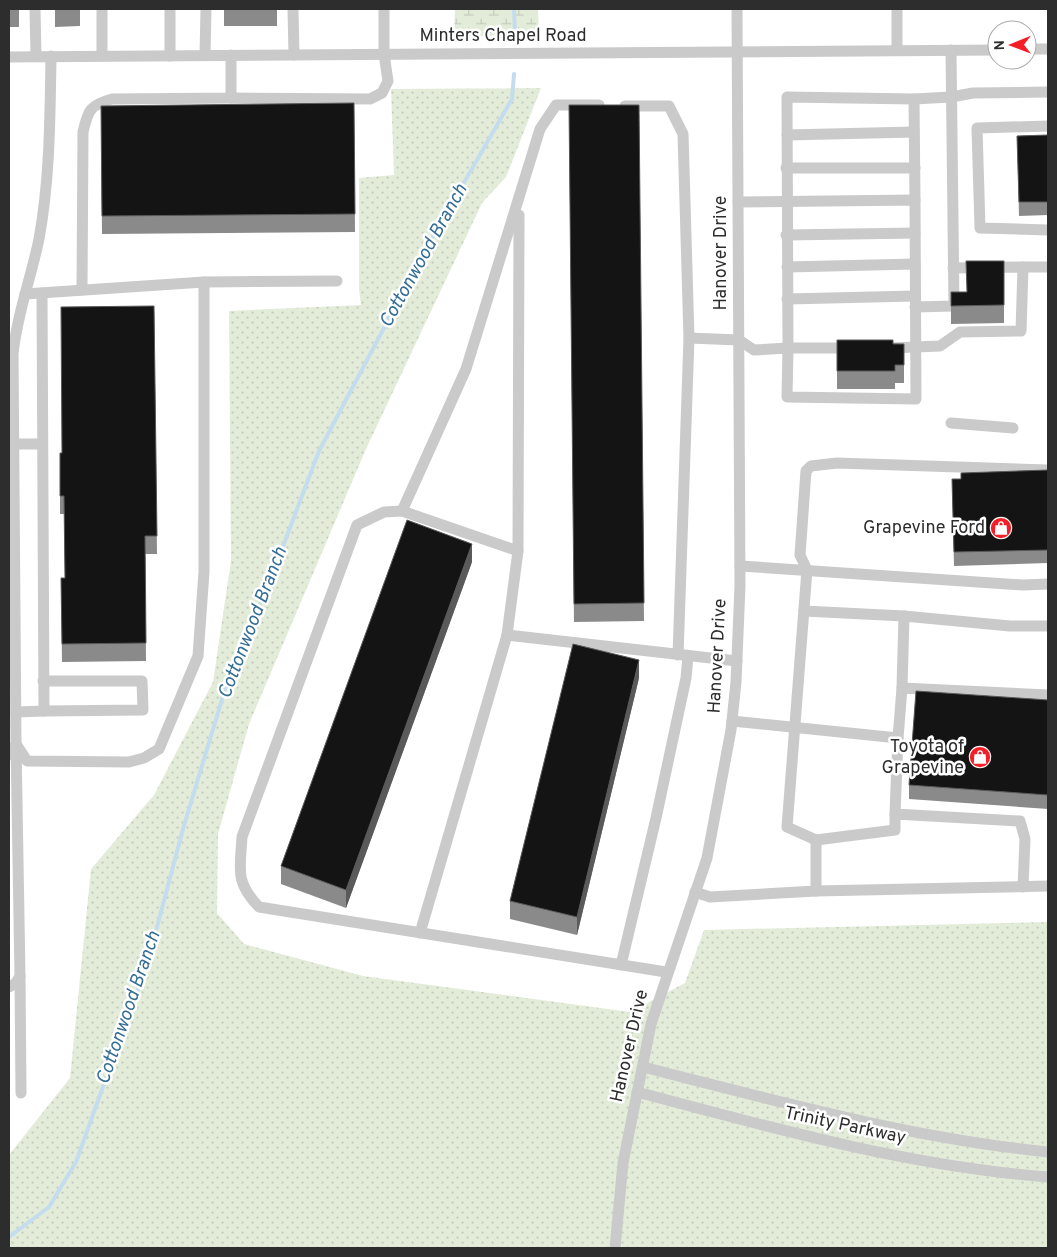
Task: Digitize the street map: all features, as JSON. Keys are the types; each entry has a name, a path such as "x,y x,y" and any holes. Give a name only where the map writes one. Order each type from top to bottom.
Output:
{"street":[{"path":"35,9 36,56"},
{"path":"102,9 102,56"},
{"path":"170,9 170,56"},
{"path":"205,55 206,9"},
{"path":"293,9 294,55"},
{"path":"82,290 83,132 86,115 95,104 112,99 370,99 382,93 388,82 384,54 384,9"},
{"name":"Hanover Drive","path":"615,1248 623,1163 650,1024 706,858 717,810 732,721 737,662 740,566 737,9"},
{"path":"897,9 897,50"},
{"path":"787,299 915,302 954,306 951,50"},
{"name":"Minters Chapel Road","path":"9,57 987,50"},
{"path":"231,55 231,98"},
{"path":"21,1093 20,976 14,831 16,712 12,605 13,354 16,325 39,238 48,156 51,56"},
{"path":"914,99 916,399 787,397 787,97 914,99 951,97 973,93 1048,92"},
{"path":"402,511 466,369 519,204 540,129 556,105 669,106 683,134 689,338 683,656 686,678 656,818 621,965"},
{"path":"1048,126 977,128 980,228 1048,230"},
{"path":"787,135 914,132"},
{"path":"786,168 914,168"},
{"path":"738,202 915,200"},
{"path":"420,933 507,635 518,551 519,204"},
{"path":"786,235 915,233"},
{"path":"787,267 915,264"},
{"path":"689,338 739,340 754,350 788,348 915,348 940,346 960,332 1021,331 1023,267"},
{"path":"953,268 1048,267"},
{"path":"25,294 204,282 337,281"},
{"path":"16,744 28,761 129,762 144,758 159,749 198,656 204,572 204,282"},
{"path":"42,292 44,711"},
{"path":"951,423 1013,428"},
{"path":"12,440 42,444"},
{"path":"904,616 895,830 816,840 787,828 807,570 800,555 806,472 811,466 838,463 1048,470"},
{"path":"518,551 402,511 384,512 357,525 242,838 240,877 245,893 259,908 666,972"},
{"path":"740,566 1023,585 1048,584"},
{"path":"804,611 904,616 1010,626 1048,626"},
{"path":"507,635 737,662"},
{"path":"16,712 143,710 142,681 43,680"},
{"path":"902,688 1048,694"},
{"path":"732,721 898,738"},
{"path":"9,755 16,744"},
{"path":"895,814 1020,821 1025,839 1023,887"},
{"path":"816,840 816,890"},
{"path":"695,892 710,897 816,890 1048,886"},
{"path":"9,986 16,983 20,976"},
{"name":"Trinity Parkway","path":"643,1066 837,1117 920,1133 1048,1152"},
{"name":"Trinity Parkway","path":"637,1092 798,1135 916,1160 1048,1177"}],"green space":[{"path":"455,9 538,9 539,36 454,36"},
{"path":"541,88 506,177 482,203 366,449 249,724 218,834 217,913 244,944 363,976 630,1012 685,983 704,930 1048,922 1048,1248 9,1248 9,1155 70,1078 91,869 154,795 213,682 231,561 229,311 361,305 359,289 359,178 394,175 391,89"}],"building":[{"path":"354,103 355,214 102,216 101,106"},
{"path":"569,105 639,105 644,603 574,604"},
{"path":"1048,135 1048,202 1019,202 1017,136"},
{"path":"966,261 1004,261 1004,305 951,306 951,292 967,292"},
{"path":"154,306 157,536 145,536 146,643 62,644 61,578 65,578 64,496 60,496 60,453 62,453 61,307"},
{"path":"837,340 893,340 893,344 904,344 904,365 895,365 895,371 837,371"},
{"name":"Grapevine Ford","path":"1048,470 1048,550 954,552 952,479 961,479 961,473"},
{"path":"407,520 472,544 346,890 281,866"},
{"path":"573,644 639,660 577,917 510,901"},
{"name":"Toyota of Grapevine","path":"916,691 1048,700 1048,795 909,785"}],"waterway":[{"name":"Cottonwood Branch","path":"514,9 515,34"},
{"name":"Cottonwood Branch","path":"9,1237 49,1207 76,1162 148,961 183,829 232,666 268,586 319,451 423,254 512,99 514,74"}],"place":[{"name":"Grapevine Ford","path":"1001,528"},
{"name":"Toyota of Grapevine","path":"980,757"}]}
